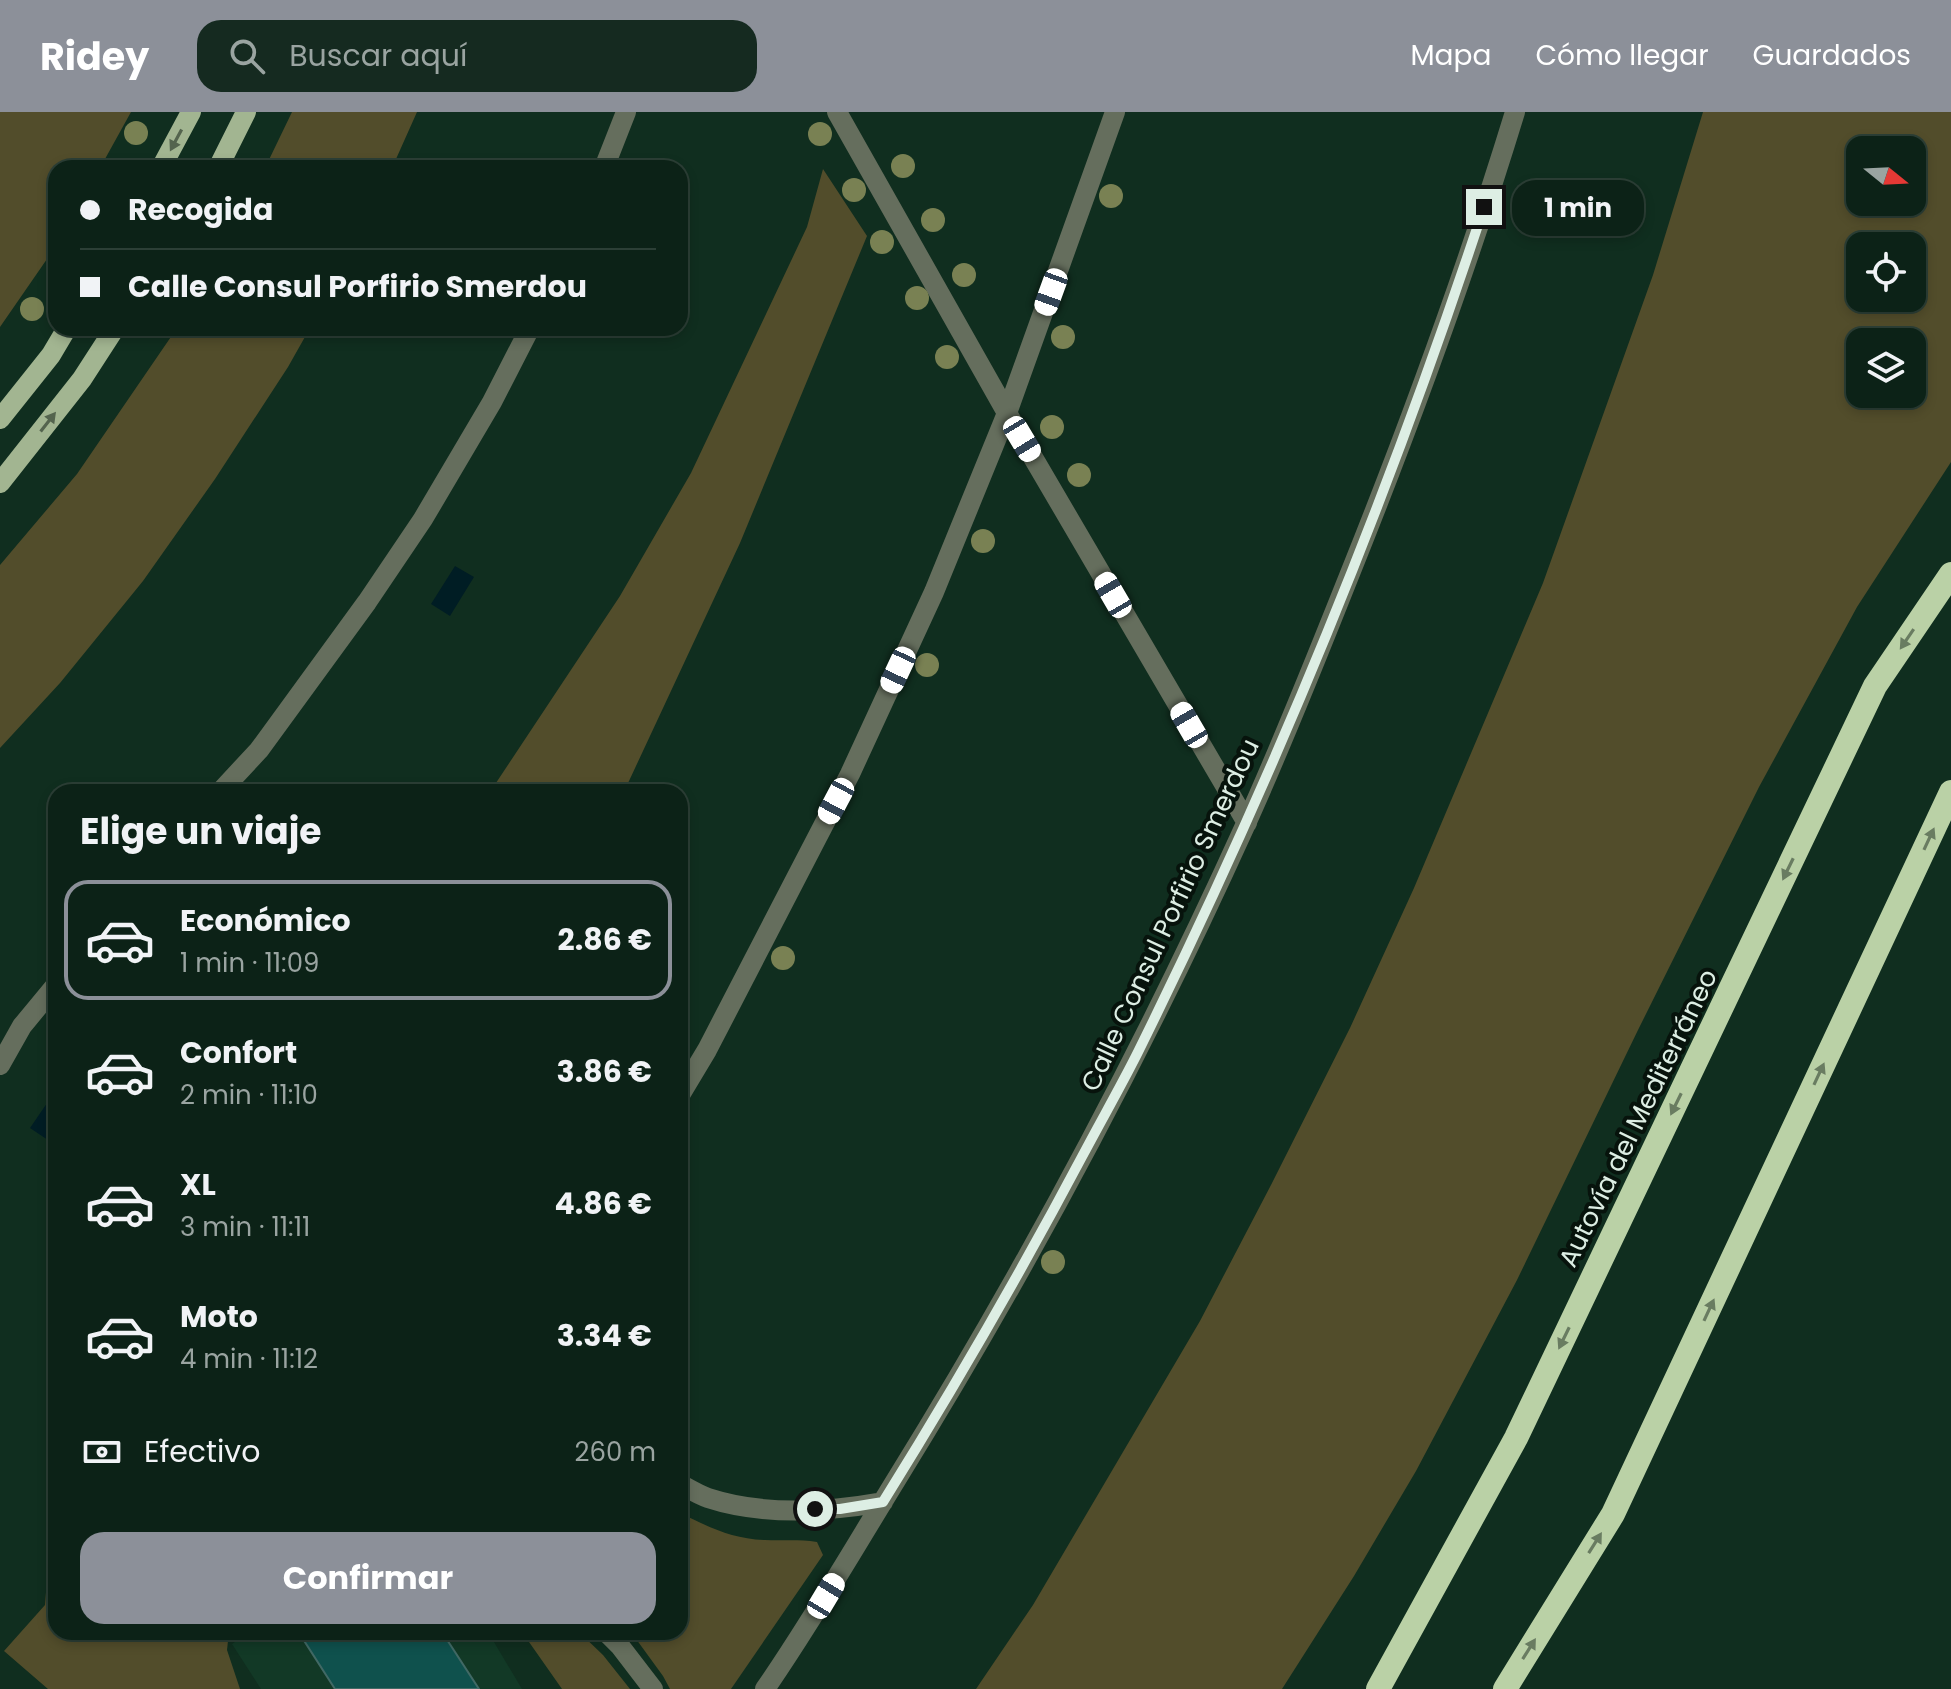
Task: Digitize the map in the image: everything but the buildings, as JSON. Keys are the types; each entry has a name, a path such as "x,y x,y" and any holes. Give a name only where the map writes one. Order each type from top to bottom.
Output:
{"highway":[{"name":"Autovía del Mediterráneo","path":"1378,1689 1516,1438 1875,686 1951,574"},
{"path":"1505,1689 1613,1514 1951,792"}],"main road":[{"path":"165,160 191,112"},
{"path":"222,160 246,112"},
{"path":"0,419 62,336"},
{"path":"0,483 82,379 110,336"}],"street":[{"path":"607,160 626,112"},
{"path":"837,112 1007,413 1247,823"},
{"path":"688,1082 850,774 934,592 1007,413 1115,112"},
{"name":"Calle Consul Porfirio Smerdou","path":"765,1689 797,1643 960,1377 1028,1258 1137,1053 1247,823 1392,469 1448,319 1515,112"},
{"path":"227,784 259,750 423,519 492,402 526,336"},
{"path":"0,1065 22,1026 48,995"},
{"path":"688,1488 707,1497 756,1509 840,1509 883,1502"},
{"path":"614,1640 653,1689"}],"shaded area":[{"path":"0,112 131,112 104,160 48,160 48,258 0,327"},
{"path":"292,112 417,112 396,160 269,160"},
{"path":"1703,112 1951,112 1951,462 1857,607 1759,787 1517,1280 1416,1471 1354,1576 1282,1689 976,1689 1033,1605 1200,1321 1271,1185 1350,1028 1414,888 1543,583 1653,275"},
{"path":"823,169 867,236 740,543 627,784 495,784 620,596 691,473 807,227"},
{"path":"172,336 305,336 215,479 143,581 60,683 0,748 0,565 77,474"},
{"path":"688,1517 731,1535 817,1542 823,1555 731,1689 670,1689 637,1640 688,1640"},
{"path":"48,1567 48,1640 228,1640 227,1650 240,1689 48,1689 4,1651 45,1605"},
{"path":"238,1640 493,1640 522,1689 261,1689 232,1644"},
{"path":"528,1640 587,1640 630,1689 562,1689"}],"water":[{"path":"455,566 474,577 450,616 431,604"},
{"path":"48,1102 48,1140 30,1128"}],"route":[{"path":"815,1509 840,1509 883,1502 1028,1258 1137,1053 1236,847 1311,671 1448,319 1484,207"}]}
